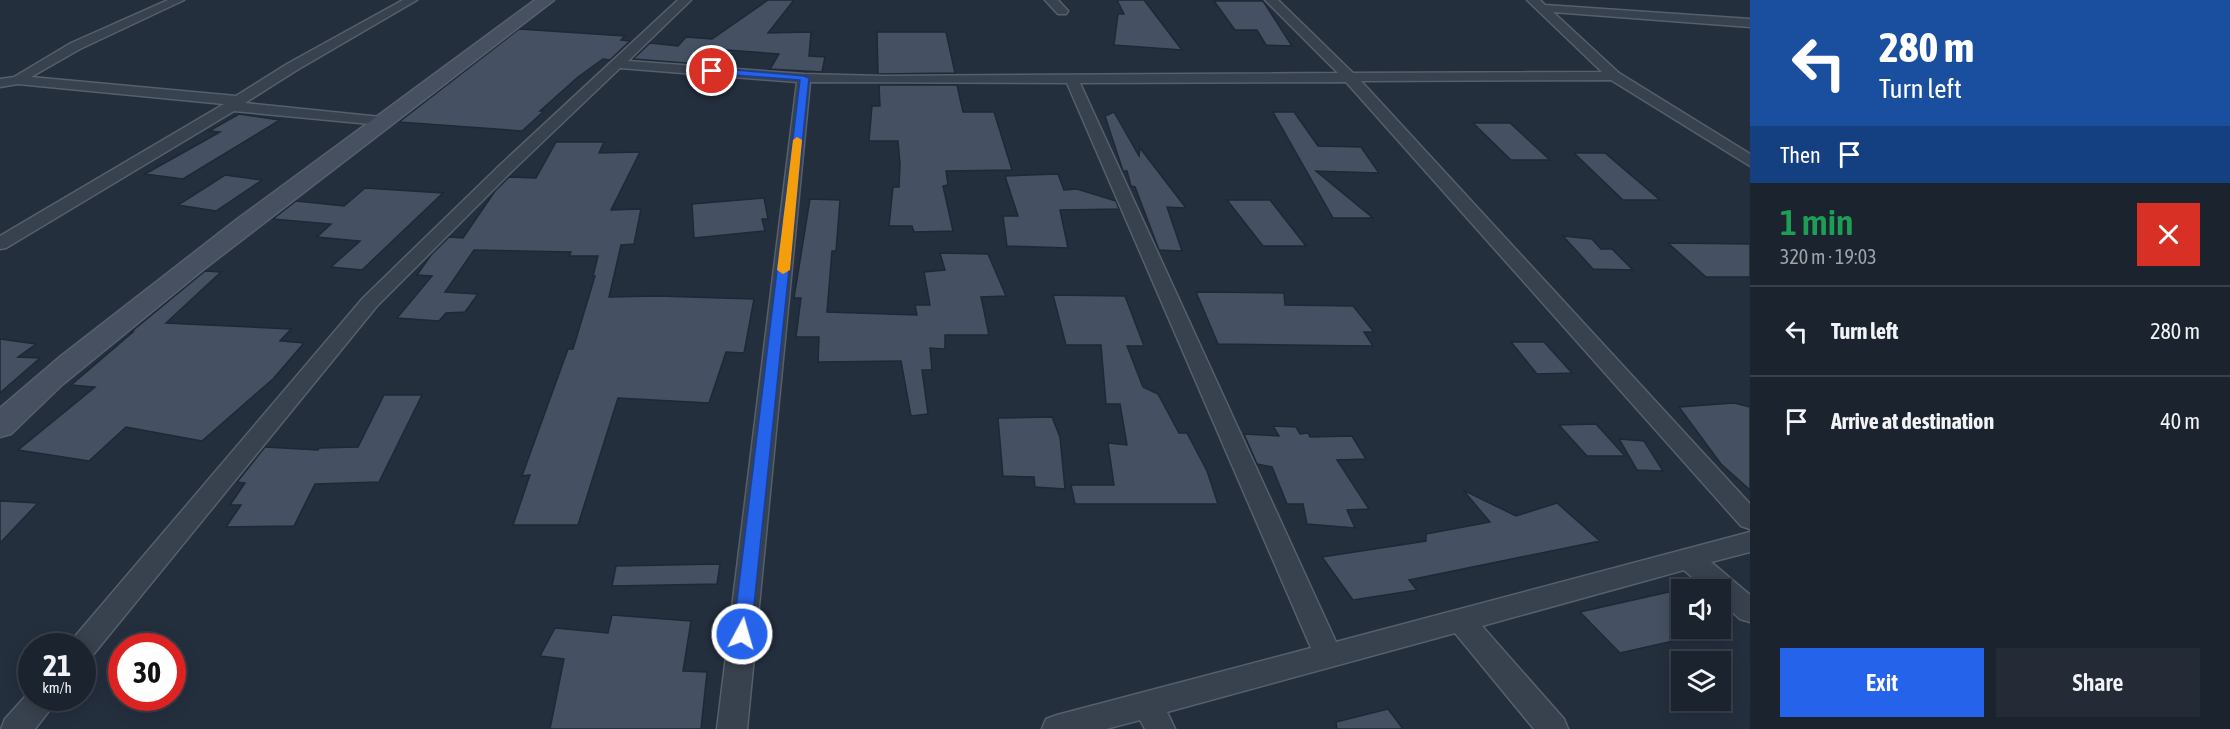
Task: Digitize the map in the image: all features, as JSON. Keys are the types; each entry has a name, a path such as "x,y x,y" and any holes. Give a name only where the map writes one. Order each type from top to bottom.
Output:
{"street":[{"path":"18,80 41,64 76,46 178,0"},
{"path":"0,244 235,104 292,67 411,0"},
{"path":"0,426 192,265 381,121 546,0"},
{"path":"94,633 370,302 505,169 620,64 685,0"},
{"path":"1051,0 1062,10"},
{"path":"1270,0 1350,78 1550,296 1750,520"},
{"path":"1537,4 1750,23"},
{"path":"1537,4 1614,76 1750,161"},
{"path":"620,64 804,78 1072,80 1614,76"},
{"path":"732,729 804,78"},
{"path":"0,83 18,80 381,121"},
{"path":"1072,80 1328,655"},
{"path":"1057,729 1155,717 1328,655 1750,542"},
{"path":"1688,558 1750,611"},
{"path":"1460,620 1553,729"},
{"path":"16,729 31,711"}],"building":[{"path":"768,0 794,0 768,33 811,32 809,56 825,57 822,72 770,69 779,54 713,49 698,64 633,59 650,43 678,46 686,37 712,39"},
{"path":"1117,0 1144,0 1182,50 1114,45 1118,14 1124,14"},
{"path":"1214,1 1263,1 1292,46 1266,45 1257,30 1235,30"},
{"path":"519,29 625,36 621,40 630,41 610,60 603,59 578,77 540,111 544,111 522,131 399,122"},
{"path":"877,32 946,32 955,73 878,74"},
{"path":"879,85 957,85 963,112 994,112 1012,170 946,171 948,185 943,186 953,231 914,232 912,226 889,226 893,187 899,187 900,164 898,141 869,141 872,106 880,106"},
{"path":"1114,112 1139,156 1140,148 1186,208 1167,207 1182,251 1159,250 1135,187 1131,186 1127,171 1123,171 1105,116"},
{"path":"1273,112 1294,112 1318,146 1361,147 1379,173 1316,171 1373,218 1333,218"},
{"path":"239,114 280,120 183,179 145,174 220,132 209,131"},
{"path":"1473,123 1510,123 1550,160 1511,160"},
{"path":"556,142 604,142 599,153 640,152 611,210 641,209 634,244 621,245 609,297 754,299 744,353 726,352 709,403 618,398 578,525 513,525 530,475 522,476 568,349 573,349 595,276 593,276 598,256 569,256 571,252 474,250 445,292 478,294 465,312 446,313 439,321 397,318 432,276 417,275 431,255 449,237 463,238 495,191 509,177 536,178"},
{"path":"1574,153 1605,153 1660,200 1623,200"},
{"path":"1058,174 1064,190 1077,189 1116,201 1119,209 1060,210 1068,248 1007,246 1003,216 1018,216 1005,176"},
{"path":"225,175 262,180 216,211 178,205"},
{"path":"365,188 443,193 362,270 331,267 360,241 317,237 331,224 273,219 296,201 344,206"},
{"path":"764,198 768,219 762,219 765,231 694,238 692,204"},
{"path":"810,199 840,200 836,251 832,251 827,312 917,315 915,305 930,305 924,272 945,270 940,253 988,254 1006,296 981,297 989,335 945,335 945,349 930,348 932,370 922,370 928,414 911,416 901,361 818,362 819,337 796,337 801,298 794,298"},
{"path":"1227,200 1270,200 1306,246 1263,246"},
{"path":"1563,236 1592,239 1601,249 1612,249 1633,270 1593,269"},
{"path":"1668,243 1750,244 1750,277 1706,277"},
{"path":"205,271 221,272 166,323 291,329 280,341 304,343 273,379 202,441 126,427 89,461 18,450 95,387 71,385"},
{"path":"1196,292 1284,293 1285,305 1353,306 1374,332 1364,332 1373,346 1218,344"},
{"path":"1053,295 1125,296 1144,346 1127,346 1143,387 1158,394 1179,433 1187,433 1207,471 1218,504 1075,504 1071,485 1114,485 1108,443 1127,445 1120,404 1106,404 1101,345 1066,345"},
{"path":"0,339 36,344 18,357 40,358 0,393"},
{"path":"1511,342 1544,342 1572,373 1537,374"},
{"path":"384,395 422,395 379,482 315,484 294,526 226,527 241,505 230,505 245,483 237,482 265,447 318,450 319,448 358,447"},
{"path":"1734,403 1750,407 1750,490 1721,464 1679,407"},
{"path":"1052,417 1060,437 1065,489 1035,487 1034,477 1003,476 998,418"},
{"path":"1596,424 1625,456 1587,456 1559,425"},
{"path":"1273,426 1296,427 1300,434 1308,433 1310,437 1352,436 1366,459 1337,460 1369,509 1347,510 1355,528 1307,524 1303,504 1287,504 1272,467 1257,464 1244,434 1279,436"},
{"path":"1619,439 1644,441 1663,471 1637,470"},
{"path":"1463,490 1516,516 1557,503 1600,541 1409,580 1417,590 1353,600 1322,557 1426,541 1426,534 1490,522"},
{"path":"0,501 38,503 0,543"},
{"path":"720,564 717,584 612,586 616,566"},
{"path":"1671,591 1671,639 1682,639 1620,653 1580,612"},
{"path":"612,615 691,621 683,671 707,672 701,729 550,729 564,659 540,656 555,628 608,633"},
{"path":"1388,709 1403,729 1337,729 1336,722"}],"slow traffic":[{"path":"783,270 797,140"}],"route":[{"path":"712,71 804,78 742,634"}]}
